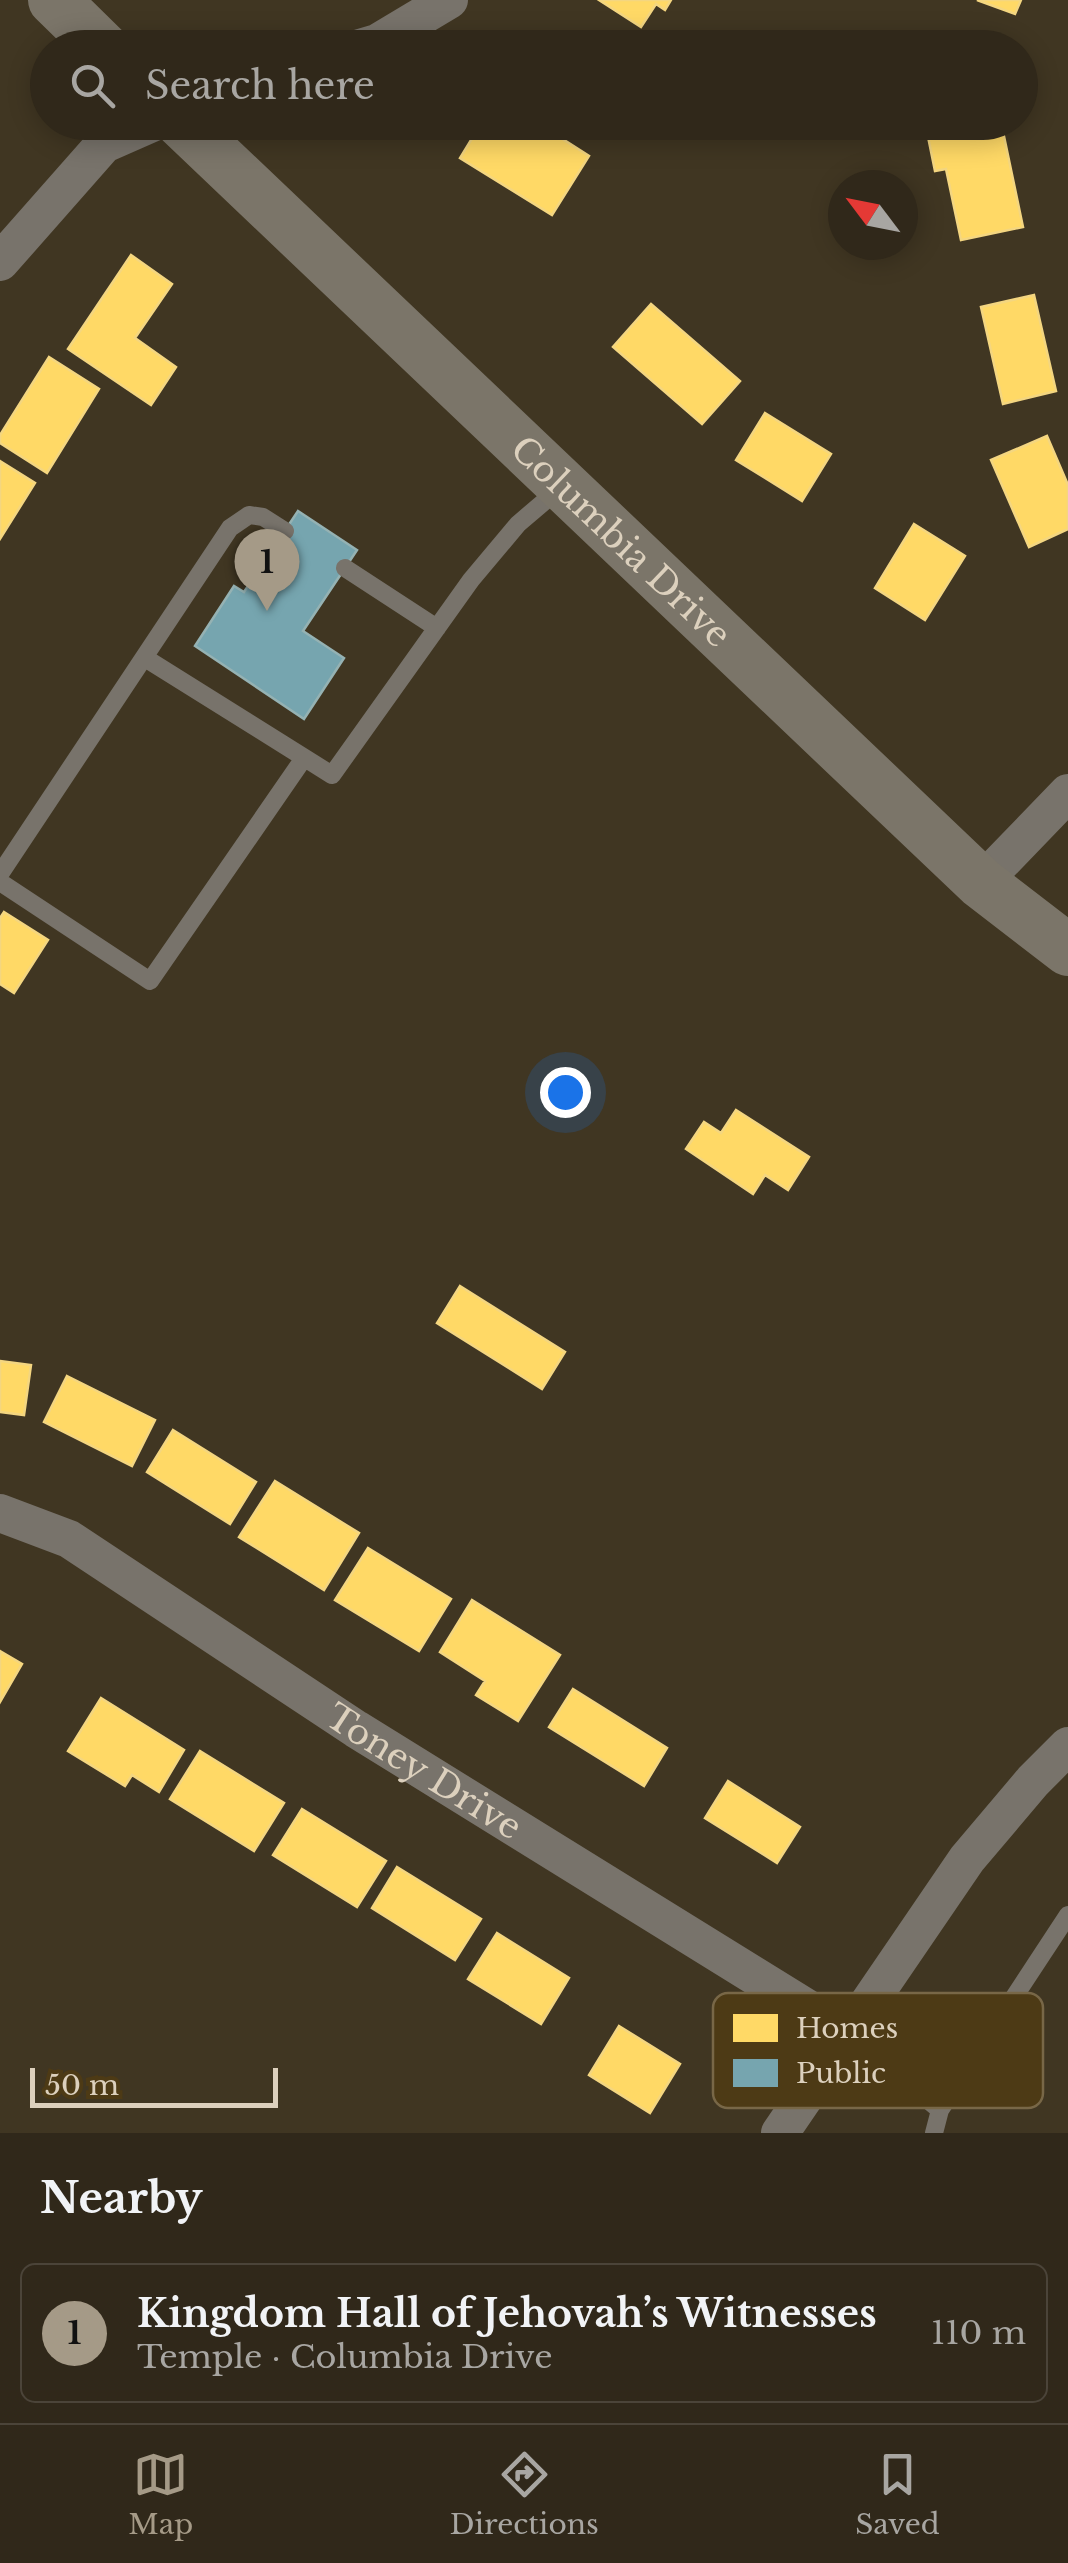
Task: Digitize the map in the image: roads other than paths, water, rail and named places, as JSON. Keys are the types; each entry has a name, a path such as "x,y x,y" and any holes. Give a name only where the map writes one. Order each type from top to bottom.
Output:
{"main road":[{"path":"54,0 85,30"},
{"name":"Columbia Drive","path":"200,140 980,883 1068,950"}],"street":[{"path":"398,30 450,0"},
{"path":"0,262 104,144 113,140"},
{"path":"980,883 1068,792"},
{"name":"Toney Drive","path":"0,1513 68,1539 356,1730 783,1993"},
{"path":"873,1993 967,1859 1068,1746"},
{"path":"780,2133 796,2108"}],"lane":[{"path":"146,658 332,775 471,580 518,524 563,486"},
{"path":"285,531 263,518 248,516 230,528 0,878 150,980 304,758"},
{"path":"345,568 437,628"},
{"path":"1017,1993 1068,1915"},
{"path":"934,2133 938,2108"}],"place":[{"name":"Kingdom Hall of Jehovah’s Witnesses","path":"267,611"}]}
